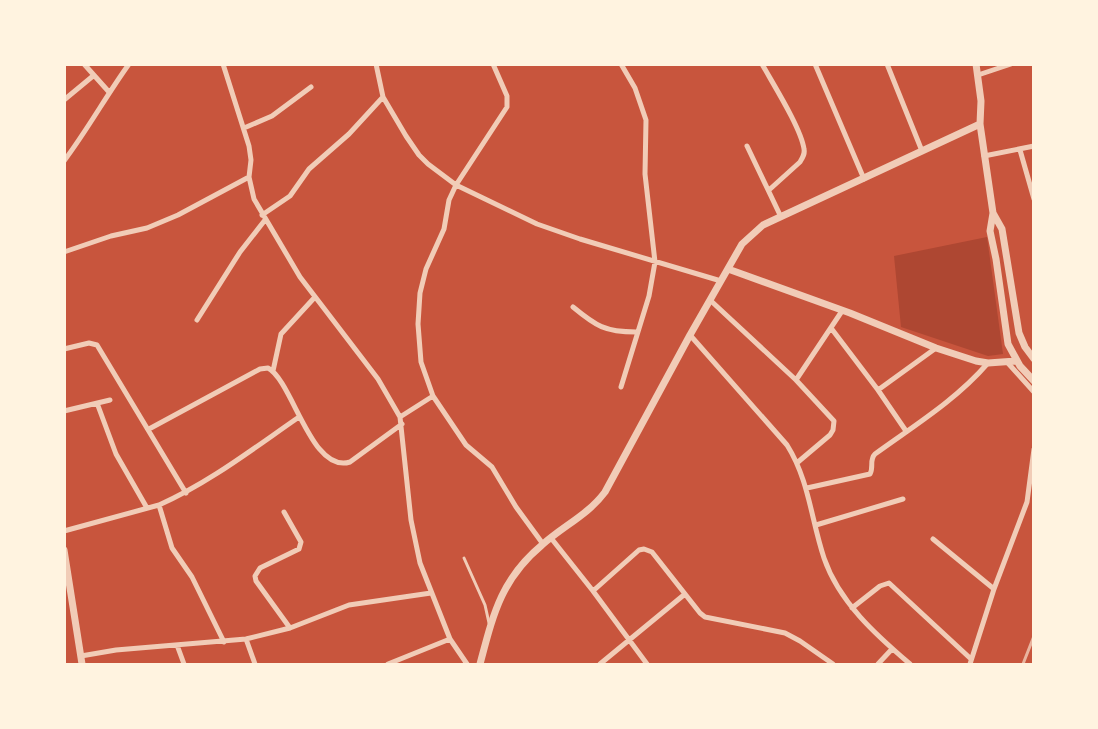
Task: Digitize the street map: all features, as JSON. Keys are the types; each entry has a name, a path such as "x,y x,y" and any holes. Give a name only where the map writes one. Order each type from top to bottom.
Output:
{"street":[{"path":"84,64 109,92"},
{"path":"64,161 95,118 109,92 129,64"},
{"path":"231,64 224,67 250,153 251,192 300,277 378,379 401,420 414,539 431,593 450,639 467,664"},
{"path":"376,64 383,97 419,155 437,172 456,185 537,224 721,281"},
{"path":"493,64 507,96 507,107 456,185 446,209 444,230 426,269 420,293 418,324 422,362 433,396 466,445 492,467 516,507 543,544"},
{"path":"621,64 635,88 646,120 645,174 655,262 651,288 621,387"},
{"path":"762,64 805,151 800,162 769,190"},
{"path":"815,64 864,179"},
{"path":"888,64 922,151"},
{"path":"976,64 980,124 993,213 990,231 1008,344 1017,361 1034,381"},
{"path":"978,75 1011,64"},
{"path":"64,100 93,76"},
{"path":"244,128 272,116 311,87"},
{"path":"197,320 264,217 290,196 309,169 357,126 383,97"},
{"path":"480,664 490,628 511,576 543,544 585,514 605,492 690,335 742,244 750,235 763,225 980,124"},
{"path":"747,146 781,217"},
{"path":"984,156 1034,146"},
{"path":"1020,150 1034,199"},
{"path":"64,252 111,236 147,228 178,215 249,177"},
{"path":"993,213 1002,229 1019,333 1034,359"},
{"path":"728,269 976,361 988,363 1017,361"},
{"path":"273,371 281,334 315,297"},
{"path":"710,300 831,416 835,425 830,435 798,462"},
{"path":"573,307 601,327 617,332 636,332"},
{"path":"796,380 842,311"},
{"path":"831,328 906,431"},
{"path":"690,335 787,445 798,462 807,488 824,557 833,579 852,608 910,664"},
{"path":"64,349 89,344 97,345 186,493"},
{"path":"878,390 936,348"},
{"path":"1006,362 1034,392"},
{"path":"807,488 870,474 874,454 954,397 988,363"},
{"path":"149,429 260,369 268,368 280,379 299,417 321,449 330,458 343,463 350,462 433,396"},
{"path":"64,411 110,400"},
{"path":"97,403 116,454 147,508"},
{"path":"64,531 159,505 186,493 299,417"},
{"path":"852,608 880,586 889,583 971,662 994,589 1027,502 1034,449"},
{"path":"816,525 903,498"},
{"path":"159,505 172,548 192,577 224,642"},
{"path":"284,512 302,542 301,545 299,549 260,568 255,576 256,581 290,628"},
{"path":"551,538 647,664"},
{"path":"933,539 994,589"},
{"path":"593,591 639,550 644,549 652,552 705,617 785,633 833,664"},
{"path":"64,550 81,662 116,650 246,639 290,628 349,605 431,593"},
{"path":"600,664 685,594"},
{"path":"246,639 255,664"},
{"path":"388,664 450,639"},
{"path":"177,645 184,664"},
{"path":"878,664 892,649"}],"lane":[{"path":"464,558 485,605 490,628"}],"shaded area":[{"path":"987,237 1003,354 988,356 901,327 894,256"}],"railway":[{"path":"1023,664 1034,636"}]}
